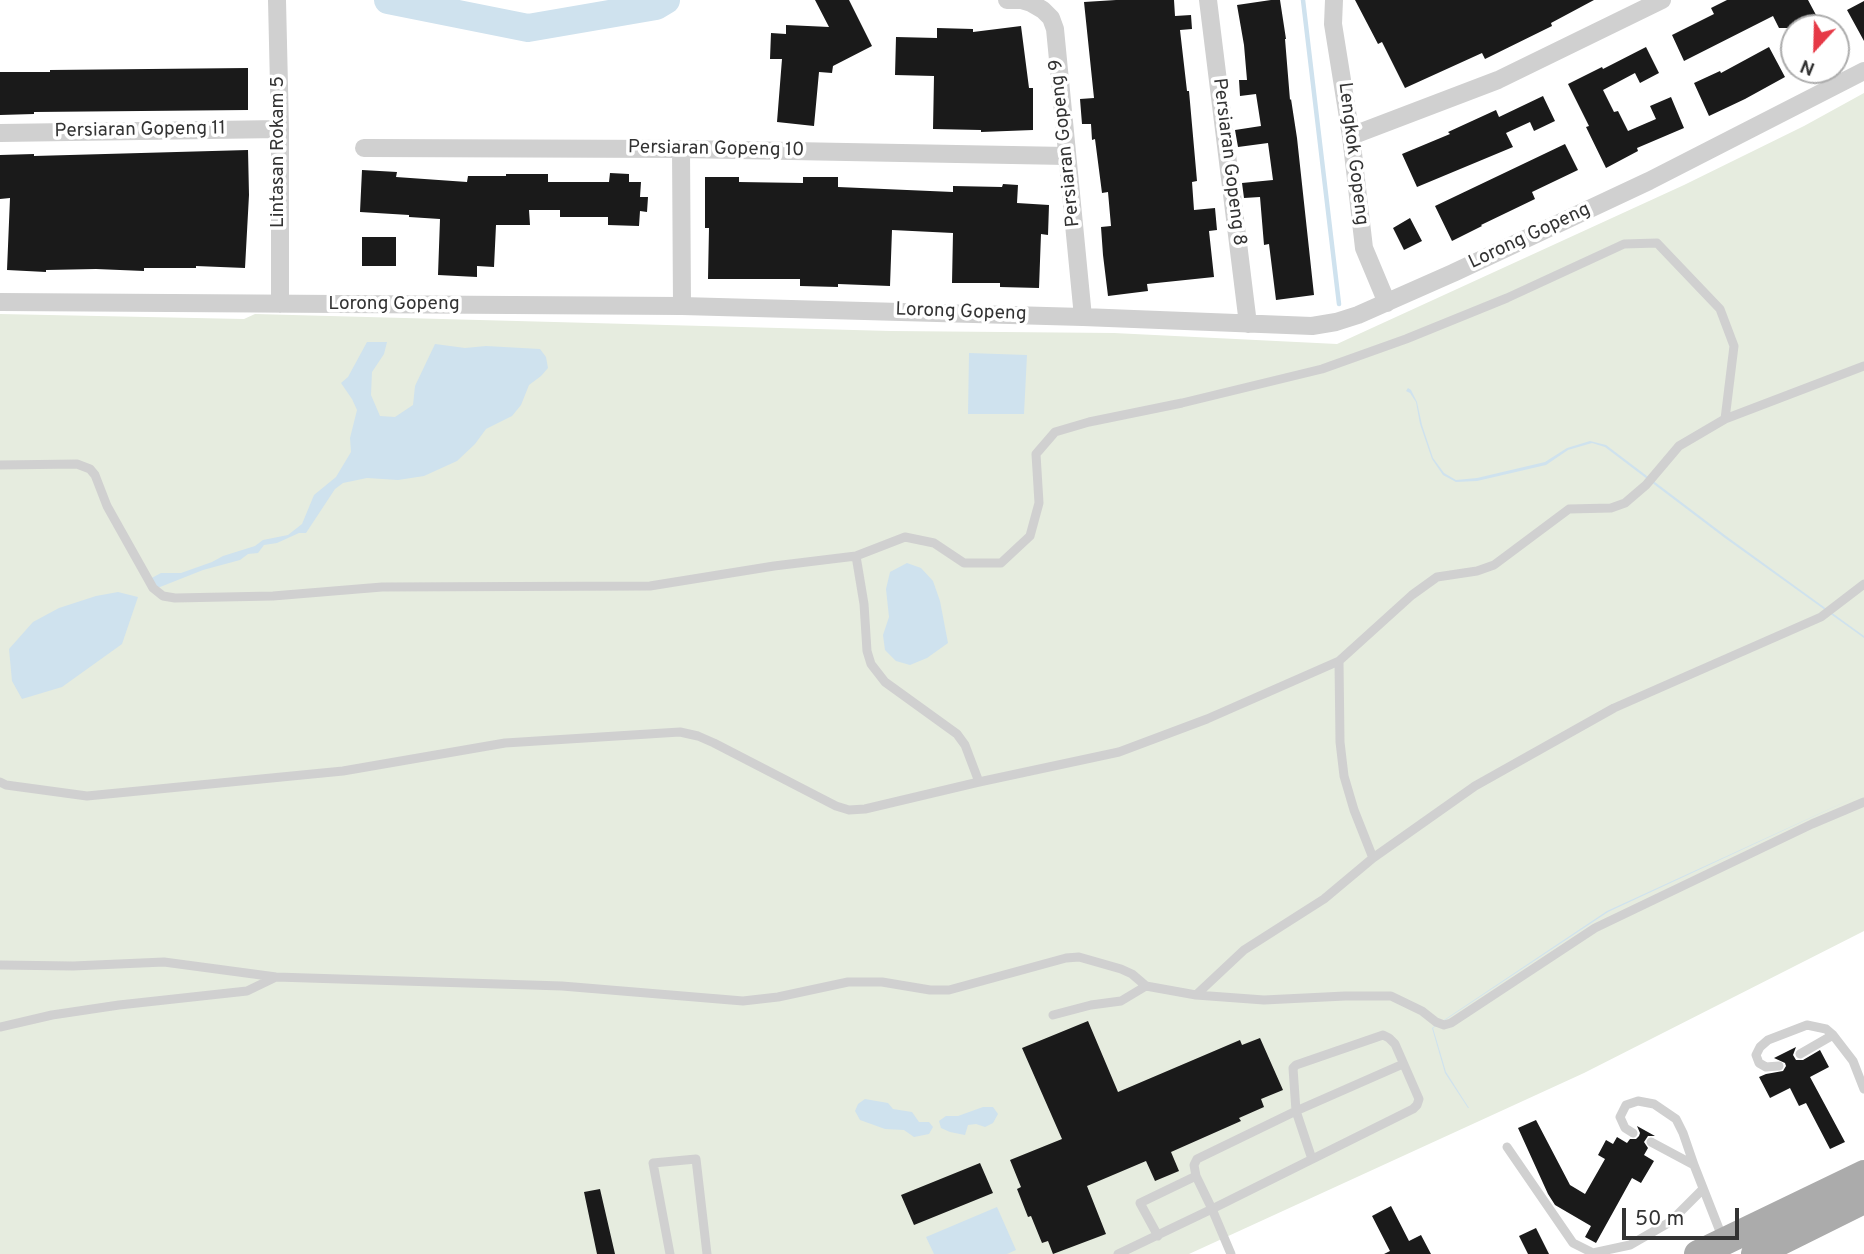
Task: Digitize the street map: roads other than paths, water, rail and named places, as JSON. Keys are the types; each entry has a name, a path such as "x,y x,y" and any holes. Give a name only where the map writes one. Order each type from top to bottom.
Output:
{"main road":[{"path":"1698,1254 1726,1248 1864,1174"},
{"path":"1755,1254 1864,1200"}],"street":[{"name":"Lintasan Rokam 5","path":"277,0 280,304"},
{"name":"Persiaran Gopeng 9","path":"1007,0 1021,0 1043,10 1051,18 1055,29 1083,317"},
{"name":"Persiaran Gopeng 8","path":"1208,0 1248,324"},
{"name":"Lengkok Gopeng","path":"1334,0 1333,24 1351,136 1364,248 1387,303"},
{"path":"1351,136 1499,80 1662,0"},
{"name":"Lorong Gopeng","path":"0,302 682,306 1312,326 1336,323 1387,303 1649,181 1864,71"},
{"name":"Persiaran Gopeng 11","path":"0,133 280,129"},
{"name":"Persiaran Gopeng 10","path":"364,148 681,149 1067,156"},
{"path":"681,149 682,306"}],"lane":[{"path":"0,465 77,464 90,469 107,506 153,588 163,596 175,598 273,596 382,587 650,586 856,556 905,537 934,543 964,563 1001,563 1030,536 1039,503 1037,454 1055,432 1322,369 1507,298 1624,244 1657,243 1720,309 1734,346 1725,419"},
{"path":"0,782 87,796 343,771 505,743 680,732 698,736 836,806 849,810 865,809 1119,752 1208,719 1339,661 1412,596 1437,578 1494,565 1569,509 1611,508 1625,503 1646,485 1679,446 1725,419 1864,366"},
{"path":"856,556 864,604 867,651 871,664 885,682 957,734 965,746 979,782"},
{"path":"1196,995 1244,950 1324,899 1373,858 1475,786 1614,708 1821,617 1864,584"},
{"path":"1339,661 1340,742 1344,776 1373,858"},
{"path":"0,965 73,966 164,962 276,977 562,986 743,1001 778,997 848,982 882,982 949,990 1066,958 1079,957 1121,969 1146,986 1196,995 1264,1000 1391,996 1440,1023 1451,1023 1595,928 1812,824 1864,802"},
{"path":"0,1027 52,1015 119,1005 247,991 276,977"},
{"path":"1053,1015 1091,1005 1121,1001 1146,986"},
{"path":"1779,1066 1766,1068 1759,1063 1756,1055 1760,1046 1807,1024 1826,1029 1853,1060 1864,1089"},
{"path":"1118,1254 1158,1236 1413,1109 1419,1099 1395,1044 1389,1038 1382,1035 1296,1065 1292,1073 1296,1111 1312,1159"},
{"path":"1800,1054 1833,1035"},
{"path":"1231,1254 1196,1176 1194,1165 1197,1159 1296,1111 1404,1064"},
{"path":"1633,1133 1625,1128 1620,1117 1626,1105 1638,1101 1654,1104 1676,1119 1726,1248"},
{"path":"1651,1142 1694,1165"},
{"path":"1507,1147 1573,1243 1593,1252 1630,1245 1670,1222 1703,1189"},
{"path":"670,1254 653,1163 696,1159 707,1254"},
{"path":"1158,1236 1140,1203 1196,1176"}],"water":[{"path":"367,342 387,342 384,354 372,372 371,395 380,416 395,417 413,405 415,386 435,344 465,348 486,346 540,349 546,357 548,368 529,385 521,405 512,416 486,429 457,461 424,476 398,480 367,478 343,483 335,489 306,533 264,545 258,553 248,554 240,560 203,570 155,589 148,580 161,573 181,573 255,546 263,540 288,535 302,524 314,495 336,477 351,452 350,438 357,410 341,383 348,377"},
{"path":"969,353 1027,355 1024,414 968,414"},
{"path":"1408,388 1417,402 1433,458 1444,473 1456,480 1477,478 1545,462 1567,448 1590,441 1606,445 1864,638 1605,447 1592,443 1568,450 1546,465 1477,481 1456,482 1443,475 1432,459 1420,424 1416,402 1406,391"},
{"path":"907,563 921,568 933,581 940,601 948,643 927,658 910,665 896,661 885,650 883,635 889,617 886,589 890,572"},
{"path":"118,592 138,597 122,644 62,687 22,699 12,681 9,649 33,622 59,608"},
{"path":"1864,793 1608,912 1433,1028 1446,1072 1468,1108 1445,1073 1432,1028 1607,911"},
{"path":"865,1099 888,1103 893,1109 912,1112 919,1122 929,1122 933,1127 929,1134 914,1137 904,1130 885,1129 860,1120 855,1111 858,1104"},
{"path":"983,1107 993,1107 998,1114 993,1123 985,1127 968,1125 965,1135 941,1128 939,1121 946,1116 958,1116"},
{"path":"997,1207 1016,1250 1007,1254 934,1254 926,1237"}],"waterway":[{"path":"388,0 528,28 656,6 666,0"},
{"path":"1303,0 1339,304"}]}
